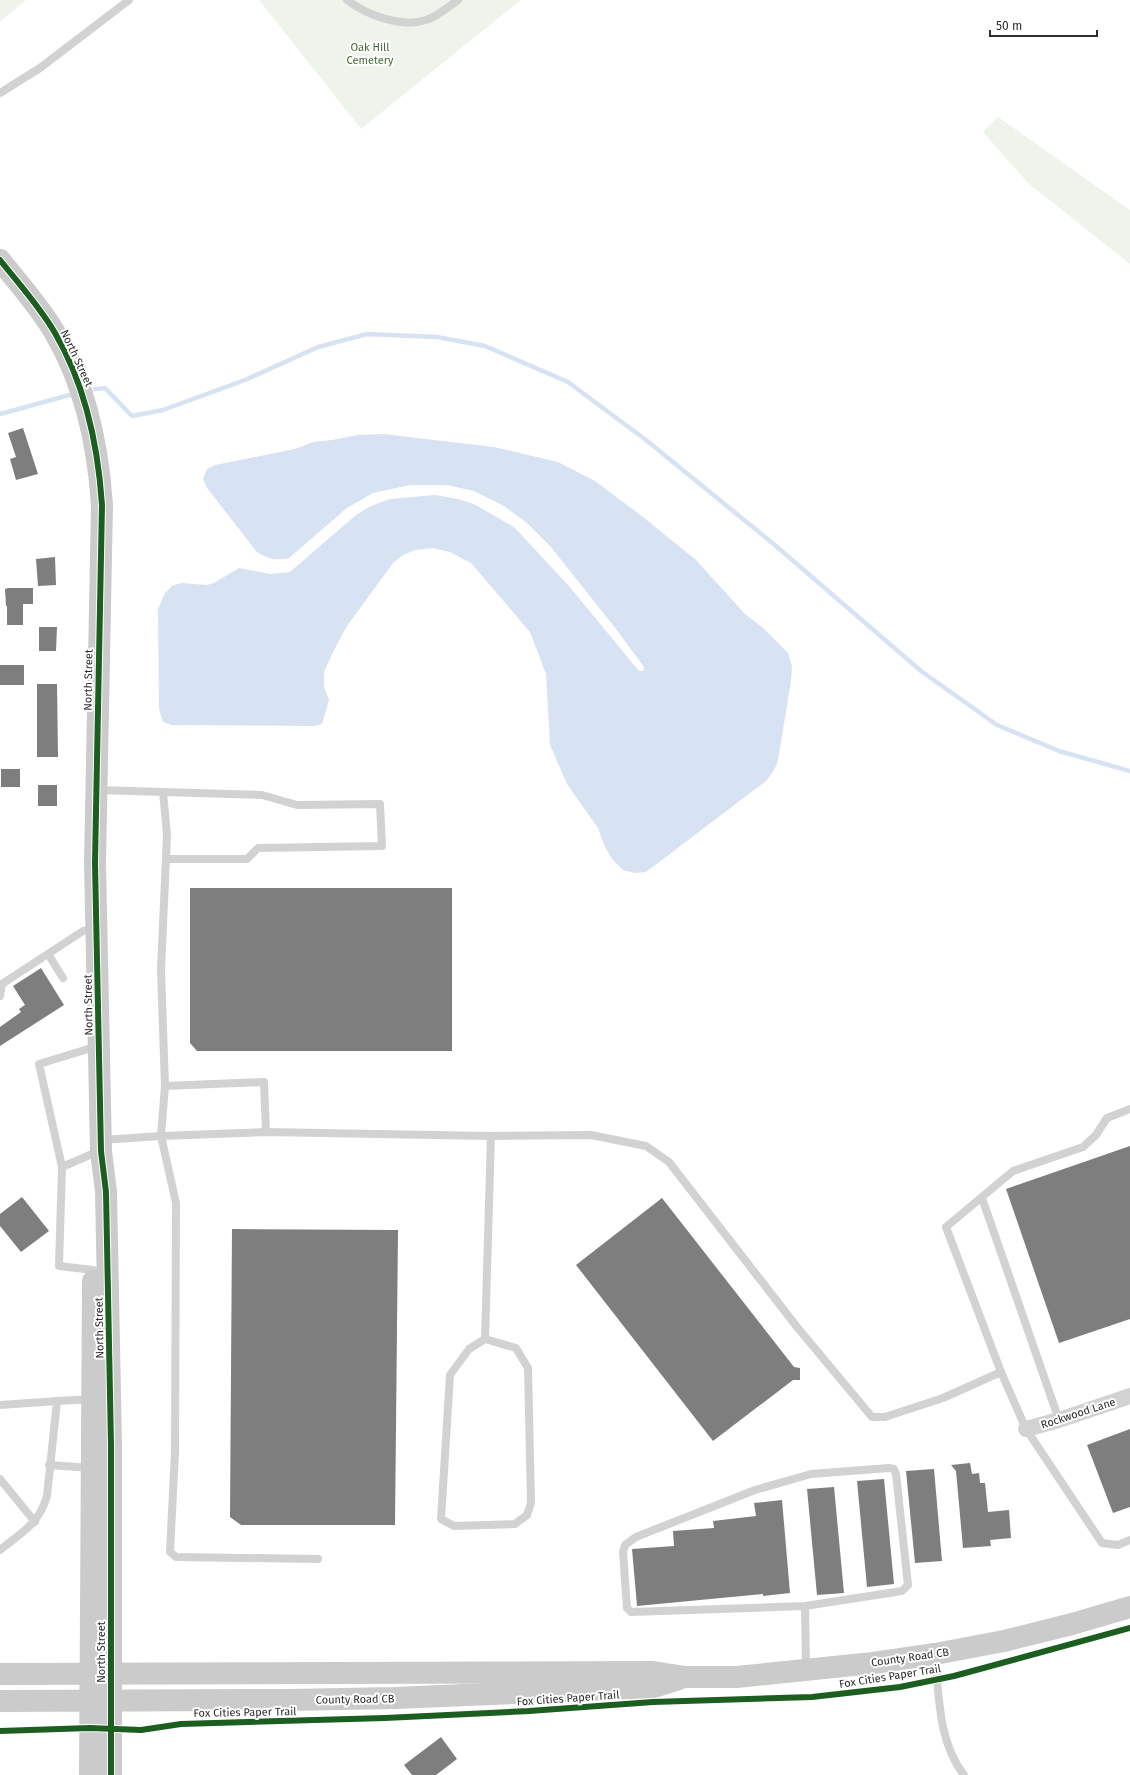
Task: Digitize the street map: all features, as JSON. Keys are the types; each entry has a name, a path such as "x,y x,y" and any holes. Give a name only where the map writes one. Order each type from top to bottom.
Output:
{"street":[{"name":"North Street","path":"0,260 35,303 55,333 72,368 84,399 93,430 100,469 102,505 95,863 100,1146 95,1193 93,1270 92,1468 101,1673"},
{"name":"North Street","path":"100,1146 106,1192 111,1437 101,1700 111,1775"},
{"name":"Rockwood Lane","path":"1026,1429 1059,1420 1130,1396"},
{"name":"County Road CB","path":"0,1674 651,1672 684,1677 736,1677 806,1671 935,1654 1011,1640 1130,1607"},
{"name":"County Road CB","path":"0,1701 395,1698 654,1687 684,1677"},
{"name":"North Street","path":"90,1775 101,1700"}],"lane":[{"path":"0,93 40,68 129,0"},
{"path":"347,0 375,15 392,20 410,22 426,20 441,13 458,0"},
{"path":"96,790 262,795 297,805 380,804 382,846 258,848 247,859 166,859"},
{"path":"163,792 167,835 161,970 165,1086 161,1136 176,1204 175,1452 170,1552 176,1557 318,1559"},
{"path":"0,996 2,984 83,931 96,929"},
{"path":"48,954 63,978"},
{"path":"93,1270 59,1266 62,1167 39,1064 99,1046"},
{"path":"165,1086 264,1082 266,1132"},
{"path":"1130,1109 1107,1118 1096,1135 1083,1146 1012,1170 982,1198 946,1227 1001,1372 1026,1429 1102,1543 1118,1545 1130,1540"},
{"path":"62,1167 100,1146 161,1136 266,1132 492,1136 591,1135 646,1146 669,1162 797,1327 872,1417 885,1417 943,1398 1001,1372"},
{"path":"485,1339 492,1136"},
{"path":"982,1198 1059,1420"},
{"path":"485,1339 516,1348 528,1368 531,1502 527,1515 515,1524 454,1526 441,1519 450,1375 469,1349 485,1339"},
{"path":"0,1405 93,1399"},
{"path":"0,1550 35,1522 43,1509 47,1496 49,1465 57,1401"},
{"path":"49,1465 92,1468"},
{"path":"889,1468 894,1469 896,1474 908,1585 902,1592 805,1606 631,1612 627,1608 623,1552 625,1545 636,1537 762,1488 811,1474 889,1468"},
{"path":"0,1479 35,1522"},
{"path":"805,1606 806,1671"},
{"path":"935,1654 943,1727 954,1762 961,1774"}],"green space":[{"path":"0,0 26,0 0,22"},
{"name":"Oak Hill Cemetery","path":"259,0 521,0 361,129"},
{"path":"998,117 1130,210 1130,264 1028,183 983,132"}],"water":[{"path":"383,434 494,447 558,462 595,481 643,517 696,560 745,614 763,628 788,653 792,666 791,681 780,748 777,764 766,781 646,872 635,873 623,870 612,859 604,845 598,828 567,784 550,745 546,674 530,632 471,563 450,552 433,548 415,550 403,555 393,563 347,626 324,672 324,687 329,700 322,724 314,726 172,725 163,722 159,709 158,609 165,593 172,586 181,583 207,585 214,583 239,568 270,574 290,572 356,515 371,506 390,499 435,495 458,499 474,504 514,527 568,585 639,671 643,671 644,667 616,629 551,547 527,523 504,506 474,491 447,485 410,485 373,493 347,508 289,558 276,559 269,558 257,552 207,488 203,479 207,469 215,465 295,449 313,442 358,435"}],"building":[{"path":"23,428 38,474 16,480 10,459 16,457 8,433"},
{"path":"55,557 56,585 38,586 36,559"},
{"path":"33,588 33,604 23,604 23,625 7,625 5,589"},
{"path":"39,627 57,627 56,651 39,651"},
{"path":"0,665 24,665 24,685 0,685"},
{"path":"37,684 57,684 58,757 37,757"},
{"path":"1,769 20,769 20,787 1,787"},
{"path":"38,785 57,785 57,806 38,806"},
{"path":"190,888 452,888 452,1051 197,1051 190,1043"},
{"path":"41,968 64,1005 0,1046 0,1027 21,1012 19,1009 25,1005 13,986"},
{"path":"1130,1146 1130,1319 1059,1343 1006,1189"},
{"path":"22,1197 49,1231 21,1252 0,1226 0,1214"},
{"path":"662,1198 794,1367 800,1368 800,1380 793,1380 713,1441 576,1265"},
{"path":"232,1229 398,1230 395,1525 241,1525 230,1517"},
{"path":"1130,1429 1130,1507 1113,1513 1087,1445"},
{"path":"970,1463 972,1474 979,1473 980,1483 985,1483 988,1512 1009,1510 1011,1538 990,1540 991,1546 963,1548 956,1471 951,1465"},
{"path":"934,1469 942,1561 915,1563 906,1471"},
{"path":"884,1479 894,1584 867,1587 857,1481"},
{"path":"834,1487 844,1593 817,1595 807,1489"},
{"path":"782,1500 790,1593 763,1596 763,1594 637,1606 632,1549 674,1546 673,1531 714,1528 713,1521 756,1516 754,1503"},
{"path":"441,1737 457,1759 436,1775 412,1775 404,1765"}],"waterway":[{"path":"95,389 105,388 132,416 163,410 245,380 318,347 367,334 437,337 485,346 568,382 646,440 776,546 921,671 997,725 1059,751 1130,771"},
{"path":"0,414 73,394"}],"cycle path":[{"path":"0,260 49,323 66,353 75,374 89,416 94,438 102,505 95,863 101,1151 106,1192 111,1445 111,1775"},
{"name":"Fox Cities Paper Trail","path":"0,1731 90,1728 141,1730 181,1724 385,1718 529,1711 653,1702 812,1697 900,1687 954,1676 1130,1628"}]}
